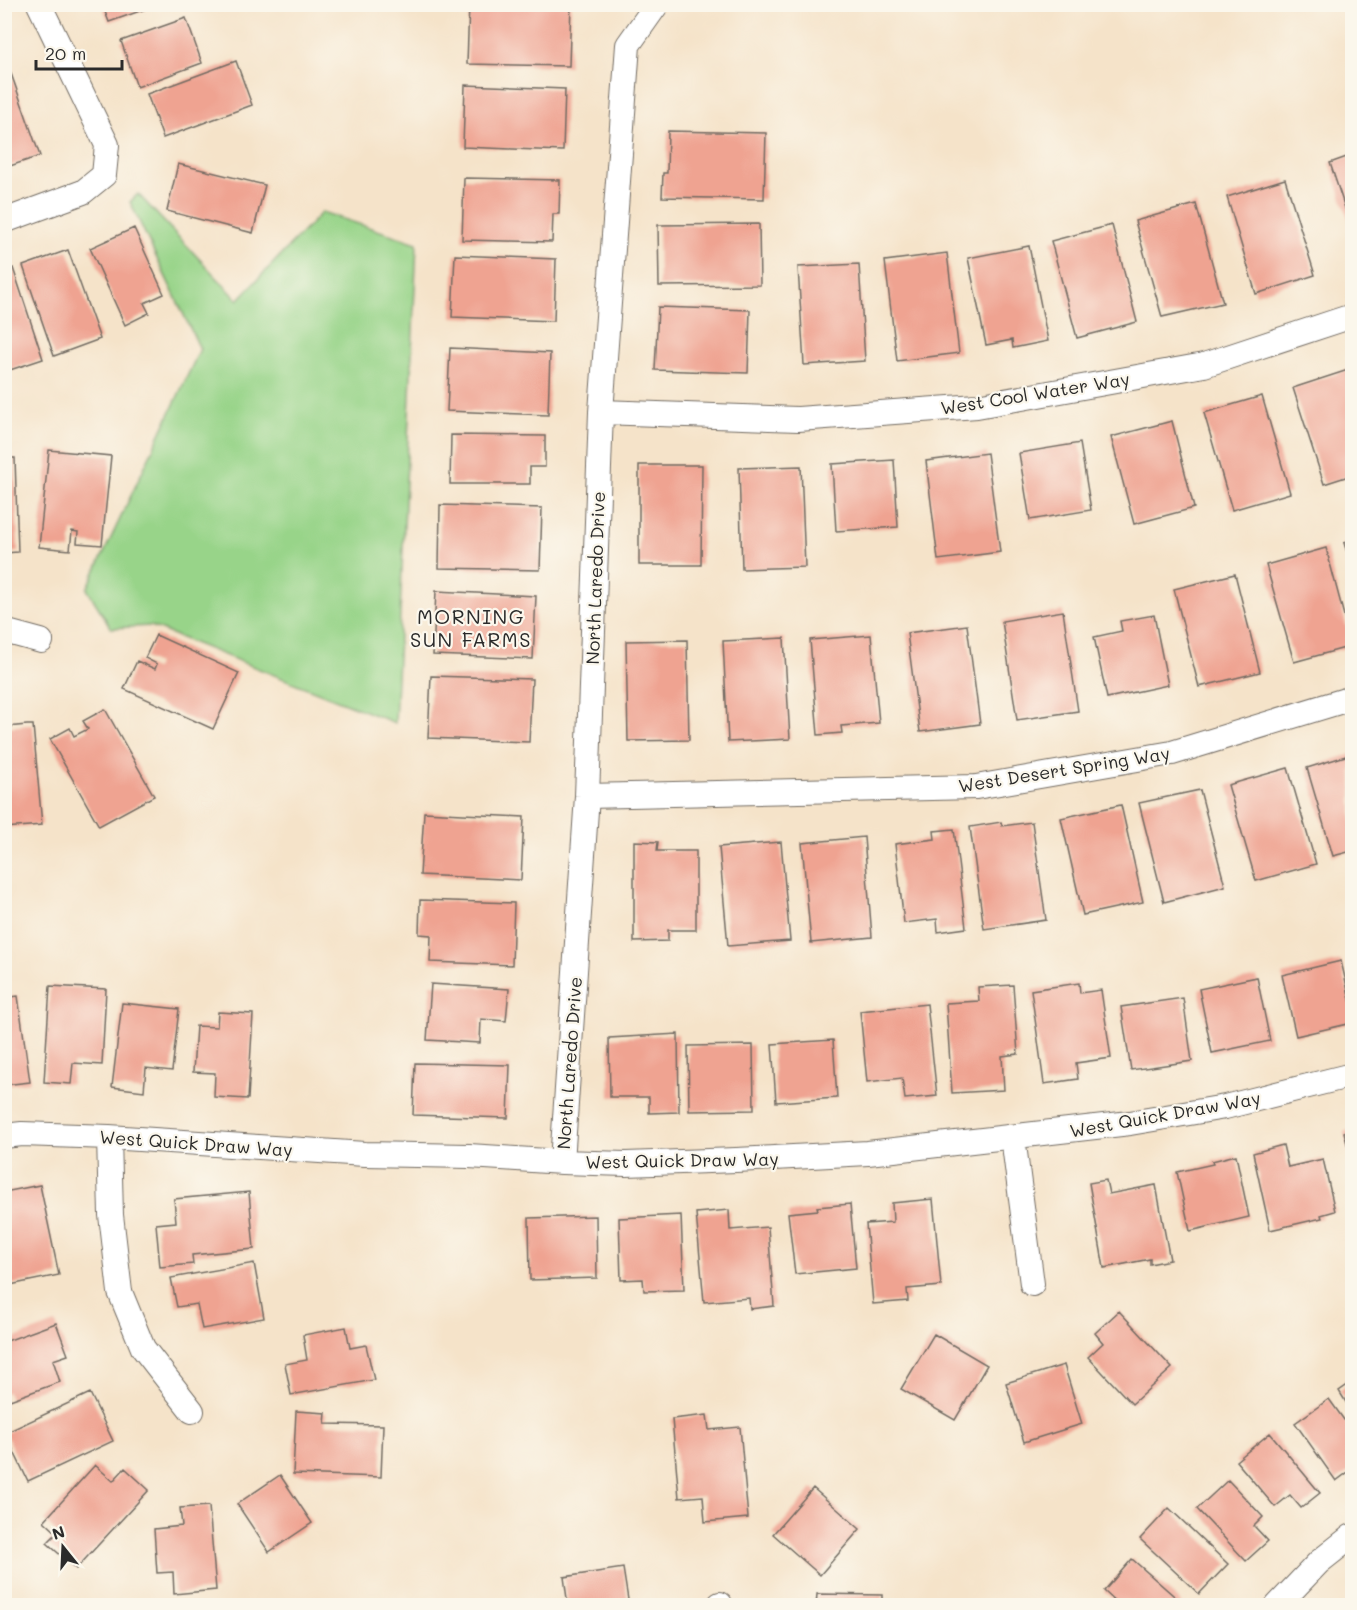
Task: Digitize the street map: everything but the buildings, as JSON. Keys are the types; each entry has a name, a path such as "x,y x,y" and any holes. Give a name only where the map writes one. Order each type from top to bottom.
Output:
{"street":[{"path":"4,220 83,192 104,175 107,145 39,4"},
{"name":"North Laredo Drive","path":"562,1162 587,796 601,412 628,45 657,4"},
{"name":"West Cool Water Way","path":"601,412 798,419 977,406 1204,365 1353,316"},
{"path":"4,631 41,640"},
{"name":"West Desert Spring Way","path":"587,796 976,787 1172,753 1353,698"},
{"name":"West Quick Draw Way","path":"4,1136 22,1134 109,1137 365,1154 469,1156 562,1162 626,1164 736,1160 868,1153 1130,1123 1225,1107 1353,1076"},
{"path":"109,1137 111,1215 120,1292 143,1348 192,1411"},
{"path":"1013,1137 1032,1284"},
{"path":"1277,1605 1319,1562 1353,1536"}],"green space":[{"path":"138,194 238,300 322,212 417,243 395,723 151,626 111,628 87,589 200,349 130,202"}],"district":[{"name":"MORNING SUN FARMS","path":"471,628"}]}
